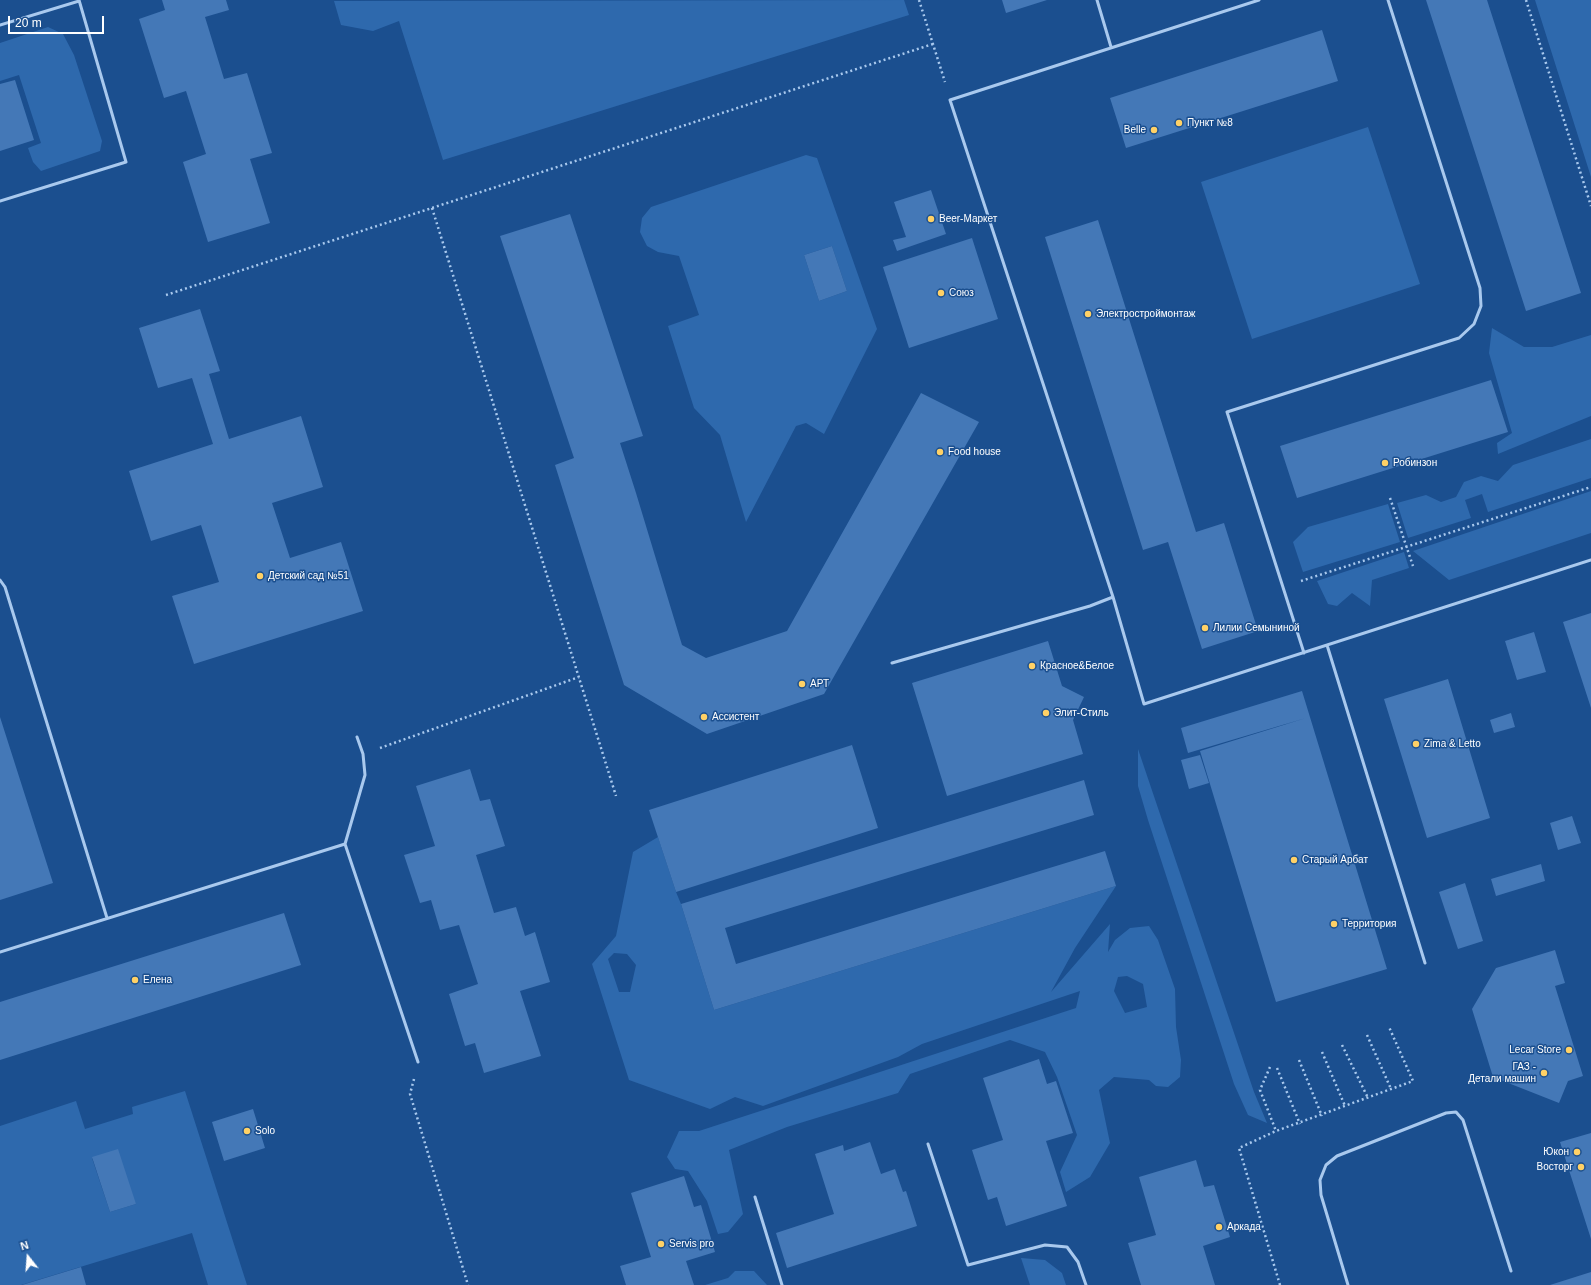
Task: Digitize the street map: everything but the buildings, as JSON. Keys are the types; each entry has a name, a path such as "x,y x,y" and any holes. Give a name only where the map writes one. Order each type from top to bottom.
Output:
{"lane":[{"path":"0,25 79,0 126,162 0,201"},
{"path":"1097,0 1111,47"},
{"path":"1259,0 950,100 1113,598 1144,704 1591,560"},
{"path":"1304,652 1227,412 1460,338 1474,324 1481,306 1480,288 1388,0"},
{"path":"0,580 5,588 107,918"},
{"path":"892,663 1113,598"},
{"path":"1327,645 1425,963"},
{"path":"357,737 363,754 365,775 345,844 418,1062"},
{"path":"0,952 345,844"},
{"path":"1348,1285 1322,1195 1320,1180 1326,1165 1337,1156 1446,1113 1456,1112 1463,1120 1511,1271"},
{"path":"928,1144 968,1265 1045,1245 1068,1247 1078,1262 1086,1285"},
{"path":"755,1197 782,1285"}],"path":[{"path":"919,0 950,100"},
{"path":"1526,0 1591,206"},
{"path":"166,295 933,44"},
{"path":"432,208 616,796"},
{"path":"1283,587 1591,487"},
{"path":"1390,498 1413,566"},
{"path":"363,754 579,677"},
{"path":"1280,1285 1239,1148 1276,1131 1322,1116 1413,1080 1389,1027"},
{"path":"1367,1035 1391,1089"},
{"path":"1342,1044 1368,1098"},
{"path":"1322,1052 1345,1106"},
{"path":"1299,1060 1322,1116"},
{"path":"418,1062 410,1094 468,1285"},
{"path":"1270,1067 1260,1090 1276,1131"},
{"path":"1277,1068 1300,1124"}],"shaded area":[{"path":"904,0 909,15 443,160 399,21 373,31 341,25 334,1"},
{"path":"1535,0 1591,0 1591,177"},
{"path":"48,27 63,34 74,55 102,141 100,151 41,171 33,162 28,148 41,143 19,75 0,81 0,43"},
{"path":"1368,127 1420,284 1252,339 1201,182"},
{"path":"806,155 817,158 877,329 824,434 806,423 796,426 746,522 720,435 694,408 668,326 699,315 679,256 658,252 647,246 640,232 642,218 651,207","holes":["832,246 847,291 819,301 804,255"]},
{"path":"1492,328 1524,347 1552,347 1591,335 1591,416 1498,454 1497,443 1512,433 1489,353"},
{"path":"1591,439 1591,478 1488,512 1482,494 1465,500 1471,518 1408,538 1397,503 1426,495 1441,502 1456,497 1464,482 1481,476 1498,481 1513,465"},
{"path":"1591,491 1591,533 1449,580 1413,551"},
{"path":"1388,504 1400,542 1303,572 1293,542 1308,527"},
{"path":"1404,552 1409,568 1372,580 1370,606 1352,593 1337,606 1328,604 1317,581"},
{"path":"1138,749 1254,1092 1267,1123 1248,1115 1234,1084 1138,786"},
{"path":"658,837 681,904 714,1010 1116,886 1075,948 1051,992 1110,924 1108,952 1115,940 1130,928 1149,926 1158,940 1175,989 1176,1027 1181,1060 1180,1077 1168,1087 1156,1086 1149,1080 1114,1077 1099,1090 1110,1143 1090,1177 1066,1192 1060,1172 1077,1135 1057,1077 1045,1052 1010,1040 910,1074 898,1093 787,1127 729,1150 743,1214 728,1232 718,1234 707,1201 688,1171 675,1169 667,1157 679,1131 699,1131 1076,1008 1080,991 922,1044 898,1057 763,1106 735,1097 710,1109 629,1080 592,964 616,936 633,852","holes":["614,953 627,954 636,965 630,992 619,992 608,959","1127,976 1143,984 1147,1007 1125,1013 1114,991 1118,977"]},
{"path":"185,1091 247,1285 208,1285 192,1233 21,1285 0,1285 0,1126 76,1101 85,1129 133,1114 132,1107","holes":["92,1158 136,1204 110,1212"]},
{"path":"1021,1258 1045,1260 1062,1273 1066,1285 1030,1285"},
{"path":"735,1271 754,1271 767,1285 705,1285 728,1278"}],"place":[{"name":"Пункт №8","path":"1179,123"},
{"name":"Belle","path":"1154,130"},
{"name":"Beer-Маркет","path":"931,219"},
{"name":"Союз","path":"941,293"},
{"name":"Электростроймонтаж","path":"1088,314"},
{"name":"Food house","path":"940,452"},
{"name":"Робинзон","path":"1385,463"},
{"name":"Детский сад №51","path":"260,576"},
{"name":"Лилии Семыниной","path":"1205,628"},
{"name":"Красное&Белое","path":"1032,666"},
{"name":"АРТ","path":"802,684"},
{"name":"Элит-Стиль","path":"1046,713"},
{"name":"Ассистент","path":"704,717"},
{"name":"Zima & Letto","path":"1416,744"},
{"name":"Старый Арбат","path":"1294,860"},
{"name":"Территория","path":"1334,924"},
{"name":"Елена","path":"135,980"},
{"name":"Lecar Store","path":"1569,1050"},
{"name":"ГАЗ - Детали машин","path":"1544,1073"},
{"name":"Solo","path":"247,1131"},
{"name":"Юкон","path":"1577,1152"},
{"name":"Восторг","path":"1581,1167"},
{"name":"Аркада","path":"1219,1227"},
{"name":"Servis pro","path":"661,1244"}]}
